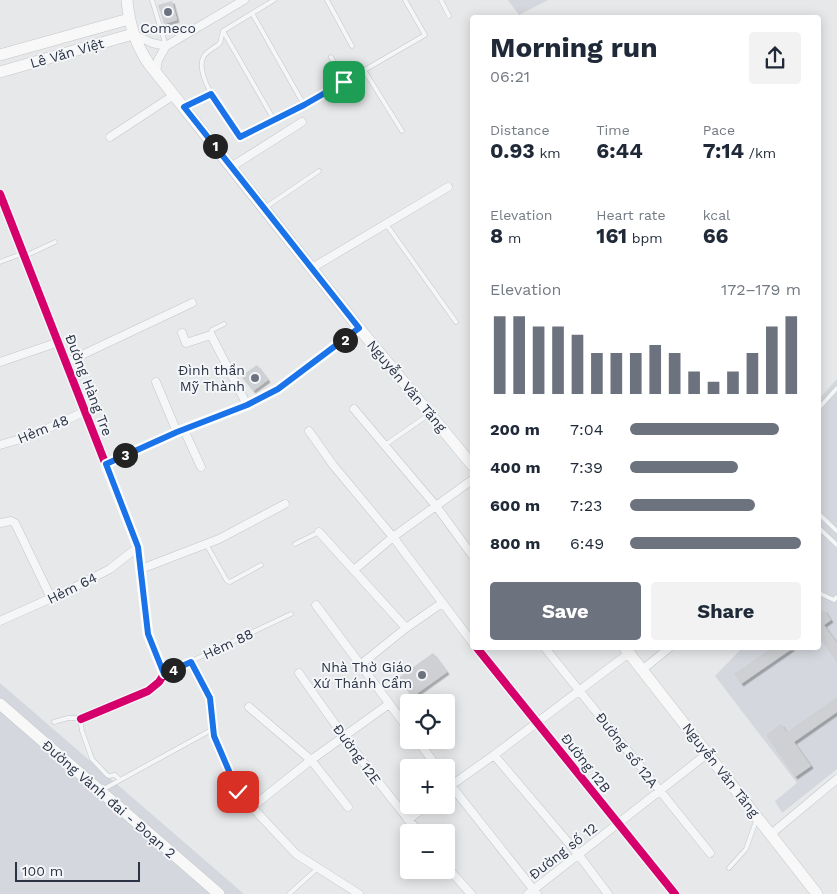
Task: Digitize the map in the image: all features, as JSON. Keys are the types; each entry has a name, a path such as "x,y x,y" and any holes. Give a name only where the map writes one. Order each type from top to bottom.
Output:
{"main road":[{"name":"Nguyễn Văn Tăng","path":"127,0 133,34 156,72 359,328 470,463"},
{"name":"Lê Văn Việt","path":"0,55 129,19"},
{"name":"Lê Văn Việt","path":"0,72 133,34"},
{"name":"Nguyễn Văn Tăng","path":"630,650 642,670 818,894"},
{"name":"Đường Vành đai - Đoạn 2","path":"0,704 219,894"}],"street":[{"path":"156,72 158,60 166,46 244,0"},
{"path":"133,34 152,43 166,46"},
{"path":"110,138 174,95"},
{"path":"231,167 302,122"},
{"path":"312,268 448,187"},
{"name":"Đường Hàng Tre","path":"0,194 138,547 148,634 164,674"},
{"path":"67,362 192,303"},
{"path":"106,464 247,405 278,389 359,328"},
{"path":"182,333 186,343 211,335 247,405"},
{"path":"0,362 59,342"},
{"path":"156,382 201,466"},
{"path":"354,410 436,506 470,552"},
{"name":"Hẻm 48","path":"0,445 31,436 86,411"},
{"path":"309,431 470,638"},
{"path":"354,570 393,537 470,481"},
{"path":"141,569 206,544 285,504"},
{"path":"0,523 15,523 51,598"},
{"path":"319,532 406,628"},
{"name":"Hẻm 64","path":"0,621 110,569 138,547"},
{"path":"360,665 406,628 442,603"},
{"path":"316,605 400,718"},
{"name":"Đường 12B","path":"479,650 676,894"},
{"name":"Đường số 12A","path":"547,650 710,852"},
{"path":"455,780 494,755 580,690 628,650"},
{"path":"642,670 667,650"},
{"name":"Đường 12E","path":"299,673 342,736 411,824"},
{"path":"81,719 148,691 159,682 164,674"},
{"path":"252,807 342,736 389,704"},
{"path":"249,706 311,760 348,807"},
{"path":"213,729 214,736 238,792 296,854 359,894"},
{"name":"Đường số 12","path":"533,892 578,854 708,753"},
{"path":"494,755 578,854 608,894"},
{"path":"771,834 837,779"},
{"path":"455,793 533,892"},
{"path":"408,820 416,814"},
{"path":"455,876 471,894"}],"lane":[{"path":"152,0 166,46"},
{"path":"274,0 223,31 220,43 204,56 201,68 211,94 240,137 304,105 426,35 405,0"},
{"path":"326,0 352,46"},
{"path":"441,0 449,16"},
{"path":"252,13 304,105"},
{"path":"223,31 274,120"},
{"path":"330,57 344,82"},
{"path":"364,70 402,131"},
{"path":"184,107 211,94"},
{"path":"264,208 320,171"},
{"path":"386,224 456,322"},
{"path":"0,262 25,255 55,242"},
{"path":"211,335 212,330 224,324"},
{"path":"821,406 837,388"},
{"path":"384,446 430,414"},
{"path":"821,516 837,531"},
{"path":"821,530 837,545"},
{"path":"295,544 319,532"},
{"path":"206,544 227,581 230,582 262,565"},
{"path":"821,594 834,600 837,597"},
{"name":"Hẻm 88","path":"164,674 291,614"},
{"path":"100,792 213,729 210,698 191,662"},
{"path":"54,722 76,717 81,719 82,731 92,759 109,776 115,775 120,780"},
{"path":"729,868 746,849 758,817"},
{"path":"289,894 318,868"}],"shaded area":[{"path":"508,0 548,0 519,15"},
{"path":"837,379 837,769 782,813 775,801 797,783 715,676 740,650 821,650 821,397"},
{"path":"0,683 244,894 0,894"}],"building":[{"name":"Comeco","path":"172,1 177,20 164,24 158,5"},
{"name":"Đình thần Mỹ Thành","path":"257,365 268,380 253,391 241,376"},
{"path":"824,610 831,620 824,625 837,643 837,662 821,640 821,612"},
{"path":"768,650 790,650 741,684 734,674"},
{"name":"Nhà Thờ Giáo Xứ Thánh Cẩm","path":"433,653 447,672 416,694 410,694 398,678"},
{"path":"837,697 837,712 794,742 811,766 795,777 766,735 781,724 787,732"}],"cycle path":[{"path":"0,194 138,547 148,634 164,674 159,682 148,691 81,719"},
{"path":"106,464 177,432 247,405 278,389 359,328"},
{"path":"479,650 675,894"}],"place":[{"name":"Comeco","path":"168,12"},
{"name":"Đình thần Mỹ Thành","path":"255,378"},
{"name":"Nhà Thờ Giáo Xứ Thánh Cẩm","path":"422,675"}],"route":[{"path":"238,792 214,736 210,698 191,662 164,674 148,634 138,547 106,464 177,432 247,405 278,389 359,328 184,107 211,94 240,137 304,105 344,82"}]}
